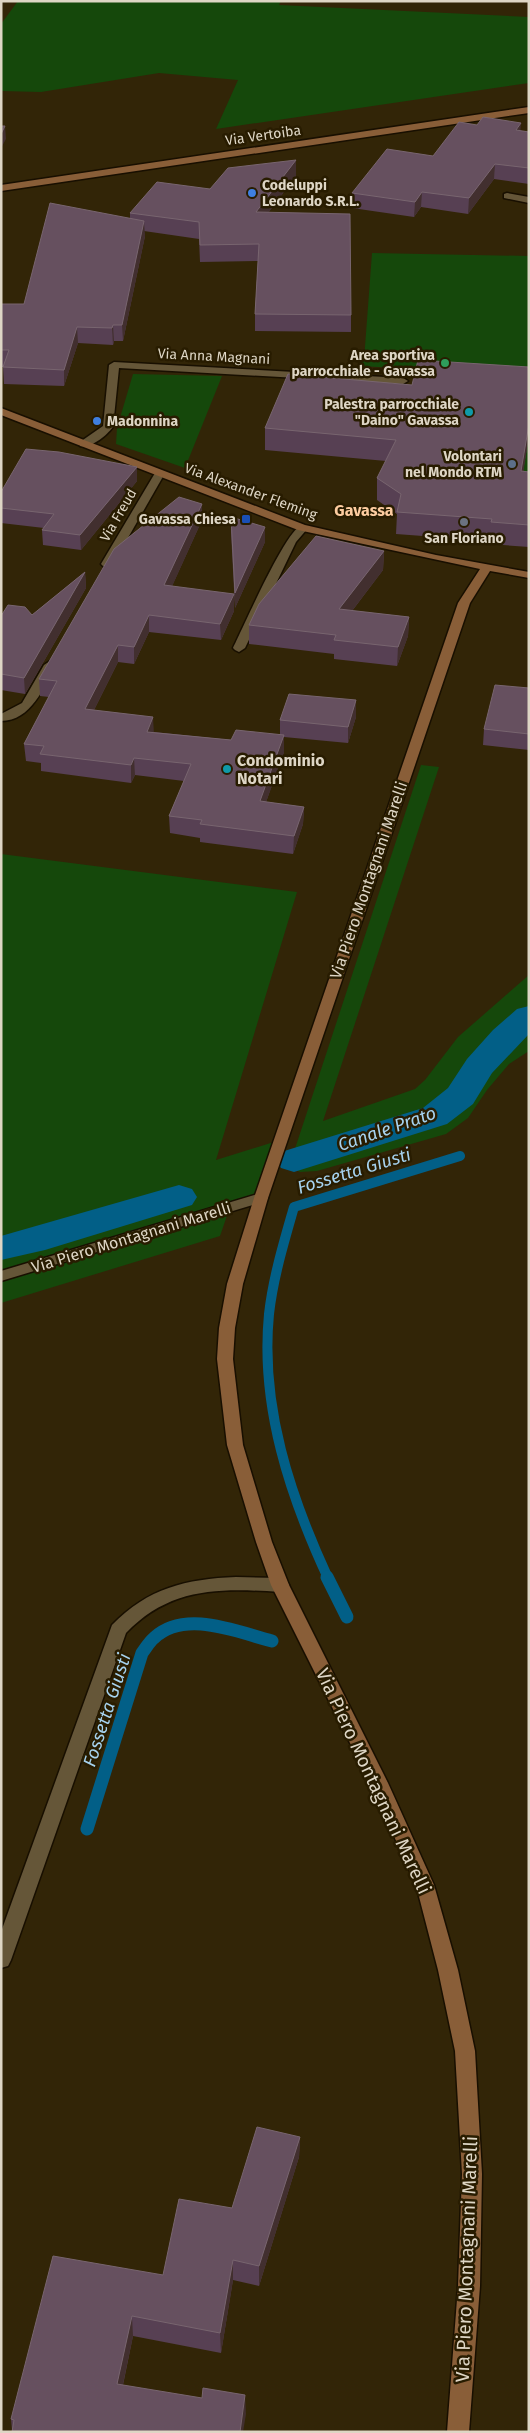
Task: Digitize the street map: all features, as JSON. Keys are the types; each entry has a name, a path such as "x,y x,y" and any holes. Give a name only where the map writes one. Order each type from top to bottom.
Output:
{"street":[{"name":"Via Vertoiba","path":"1,188 529,110"},
{"path":"506,196 529,200"},
{"name":"Via Anna Magnani","path":"84,444 98,436 108,427 114,365 403,381"},
{"name":"Via Alexander Fleming","path":"1,411 302,528 486,568 529,575"},
{"name":"Via Freud","path":"100,576 160,473"},
{"path":"239,648 291,541 302,528"},
{"name":"Via Piero Montagnani Marelli","path":"458,2432 469,2286 472,2174 465,2051 448,1970 424,1885 379,1783 280,1585 264,1542 235,1445 225,1359 227,1328 235,1284 261,1198 464,603 486,568"},
{"path":"3,718 27,705 56,653"},
{"name":"Via Piero Montagnani Marelli","path":"1,1276 261,1198"},
{"path":"1,1960 118,1630 130,1614 149,1603 184,1588 237,1582 280,1585"}],"green space":[{"path":"18,1 281,1 279,5 529,17 529,83 216,129 238,80 159,73 41,92 1,91 1,24"},
{"name":"Area sportiva parrocchiale - Gavassa","path":"372,253 529,256 529,476 411,391 417,369 358,366 364,360"},
{"path":"133,374 222,376 185,468 116,444 117,428"},
{"path":"421,765 439,767 323,1121 415,1089 425,1080 458,1037 529,975 529,1051 509,1064 487,1090 468,1118 446,1134 317,1171 300,1172 289,1167"},
{"path":"1,854 297,892 216,1160 280,1140 261,1198 230,1207 220,1236 1,1303"}],"building":[{"path":"483,117 521,123 516,130 529,132 529,168 495,164 469,198 422,192 415,202 352,193 387,149 433,156 459,122 477,125"},
{"path":"1,126 5,126 1,134"},
{"path":"296,160 256,212 350,214 351,315 255,314 259,244 200,245 199,222 130,213 157,182 210,189 228,168"},
{"path":"50,203 144,221 122,325 113,325 112,328 77,327 64,370 3,367 9,350 1,350 1,304 24,304"},
{"path":"418,360 529,367 529,424 521,471 529,472 529,525 491,522 492,519 397,512 401,494 377,478 396,440 265,428 288,374 412,385"},
{"path":"26,449 59,452 137,467 80,535 42,530 54,514 1,508 1,492"},
{"path":"179,497 202,504 164,585 234,594 220,624 149,615 134,647 118,645 85,709 153,717 147,732 231,740 236,730 284,735 260,801 304,807 294,836 200,824 202,820 169,816 191,764 134,758 131,765 40,754 44,746 24,744 57,681 39,679 114,549"},
{"path":"231,517 265,527 235,593"},
{"path":"316,536 384,551 339,609 409,617 398,647 334,640 336,635 249,625 259,604"},
{"path":"85,572 24,678 1,674 1,616 8,605 25,607 32,615"},
{"path":"495,685 529,688 529,734 484,729"},
{"path":"289,694 356,700 348,727 280,720"},
{"path":"257,2127 300,2137 259,2266 233,2260 220,2333 132,2316 117,2384 202,2398 203,2388 245,2395 240,2432 12,2432 14,2420 11,2419 53,2256 163,2275 179,2199 232,2208"}],"waterway":[{"name":"Canale Prato","path":"294,1160 435,1116 461,1096 479,1067 505,1037 529,1016"},
{"name":"Fossetta Giusti","path":"328,1578 301,1515 290,1483 281,1450 269,1383 267,1348 269,1314 279,1260 294,1207 460,1156"},
{"name":"Canale Prato","path":"1,1248 32,1241 179,1197"},
{"name":"Fossetta Giusti","path":"327,1577 347,1617"},
{"name":"Fossetta Giusti","path":"87,1829 142,1653 152,1640 167,1629 181,1625 196,1624 227,1628 272,1641"}],"place":[{"name":"Codeluppi Leonardo S.R.L.","path":"252,193"},
{"name":"Area sportiva parrocchiale - Gavassa","path":"445,363"},
{"name":"Palestra parrocchiale \"Daino\" Gavassa","path":"469,412"},
{"name":"Madonnina","path":"97,421"},
{"name":"Volontari nel Mondo RTM","path":"512,464"},
{"name":"Gavassa Chiesa","path":"246,519"},
{"name":"San Floriano","path":"464,522"},
{"name":"Condominio Notari","path":"227,769"}],"district":[{"name":"Gavassa","path":"364,510"}]}
